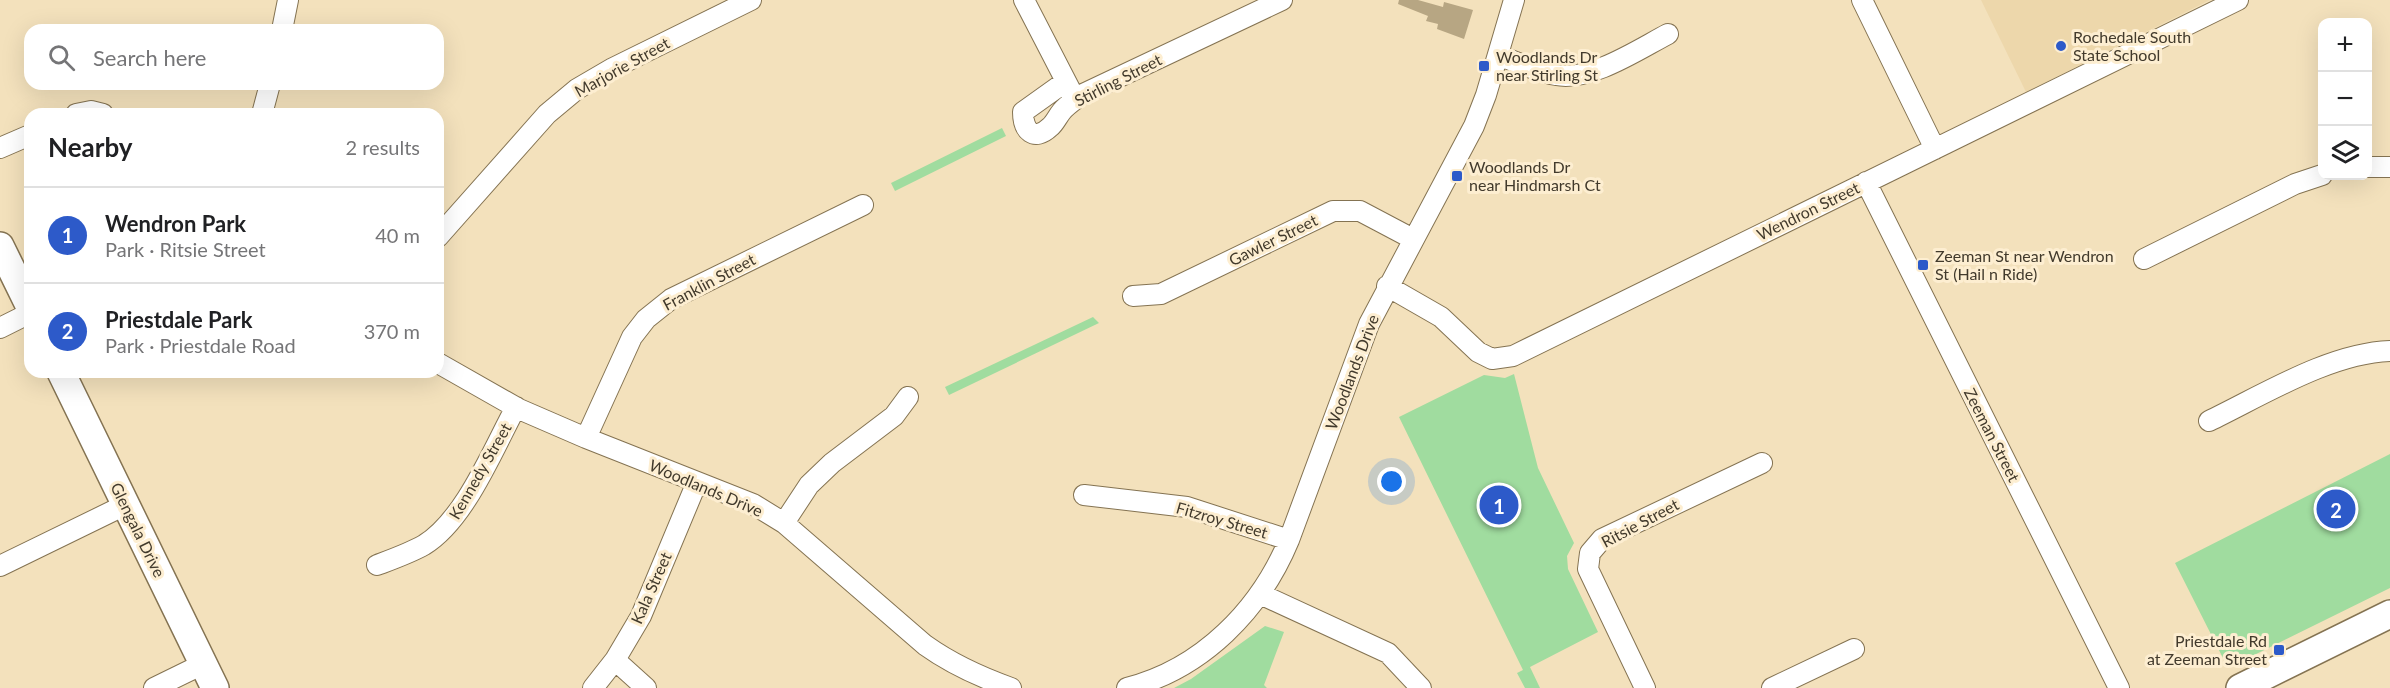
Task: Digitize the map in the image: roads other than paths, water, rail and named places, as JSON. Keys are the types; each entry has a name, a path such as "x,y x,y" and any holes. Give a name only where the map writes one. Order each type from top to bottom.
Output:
{"street":[{"path":"283,24 288,0"},
{"name":"Marjorie Street","path":"444,230 547,114 577,88 751,0"},
{"path":"1024,0 1065,82 1072,92 1081,95"},
{"name":"Stirling Street","path":"1065,82 1023,112 1023,122 1027,130 1034,134 1043,133 1053,125 1062,111 1081,95 1282,0"},
{"name":"Woodlands Drive","path":"1127,688 1141,685 1179,667 1209,649 1260,594 1289,540 1368,324 1474,126 1486,95 1514,0"},
{"path":"1862,0 1935,149"},
{"name":"Wendron Street","path":"1387,286 1441,317 1478,352 1492,359 1513,356 2238,0"},
{"path":"1498,56 1557,76 1581,74 1603,68 1668,34"},
{"path":"264,108 268,90"},
{"path":"0,148 24,138"},
{"path":"2372,167 2390,167"},
{"path":"2144,259 2295,184 2318,176"},
{"name":"Zeeman Street","path":"1866,182 2119,688"},
{"name":"Franklin Street","path":"586,438 632,337 646,319 671,299 863,205"},
{"name":"Gawler Street","path":"1132,296 1161,294 1333,211 1360,211 1413,238"},
{"path":"0,246 24,295"},
{"path":"0,328 24,317"},
{"path":"2209,421 2329,364 2374,351 2390,351"},
{"name":"Woodlands Drive","path":"444,366 516,407 586,438 753,504 784,523 946,660 969,672 1011,688"},
{"name":"Glengala Drive","path":"64,378 215,688"},
{"path":"784,523 809,485 832,463 894,416 908,397"},
{"name":"Kennedy Street","path":"377,565 424,544 447,527 462,507 516,407"},
{"name":"Ritsie Street","path":"1645,688 1588,569 1590,553 1602,539 1762,463"},
{"name":"Kala Street","path":"592,688 615,660 641,616 697,482"},
{"name":"Fitzroy Street","path":"1084,495 1187,507 1289,540"},
{"path":"0,566 125,506"},
{"path":"1260,594 1388,653 1421,688"},
{"path":"2240,688 2390,614"},
{"path":"1772,688 1854,649"},
{"path":"615,660 646,688"},
{"path":"154,688 203,664"}],"place":[{"name":"Rochedale South State School","path":"2061,46"},
{"name":"Woodlands Dr near Stirling St","path":"1484,66"},
{"name":"Woodlands Dr near Hindmarsh Ct","path":"1457,176"},
{"name":"Zeeman St near Wendron St (Hail n Ride)","path":"1923,265"},
{"name":"Wendron Park","path":"1499,505"},
{"name":"Priestdale Park","path":"2336,509"},
{"name":"Priestdale Rd at Zeeman Street","path":"2279,650"}]}
